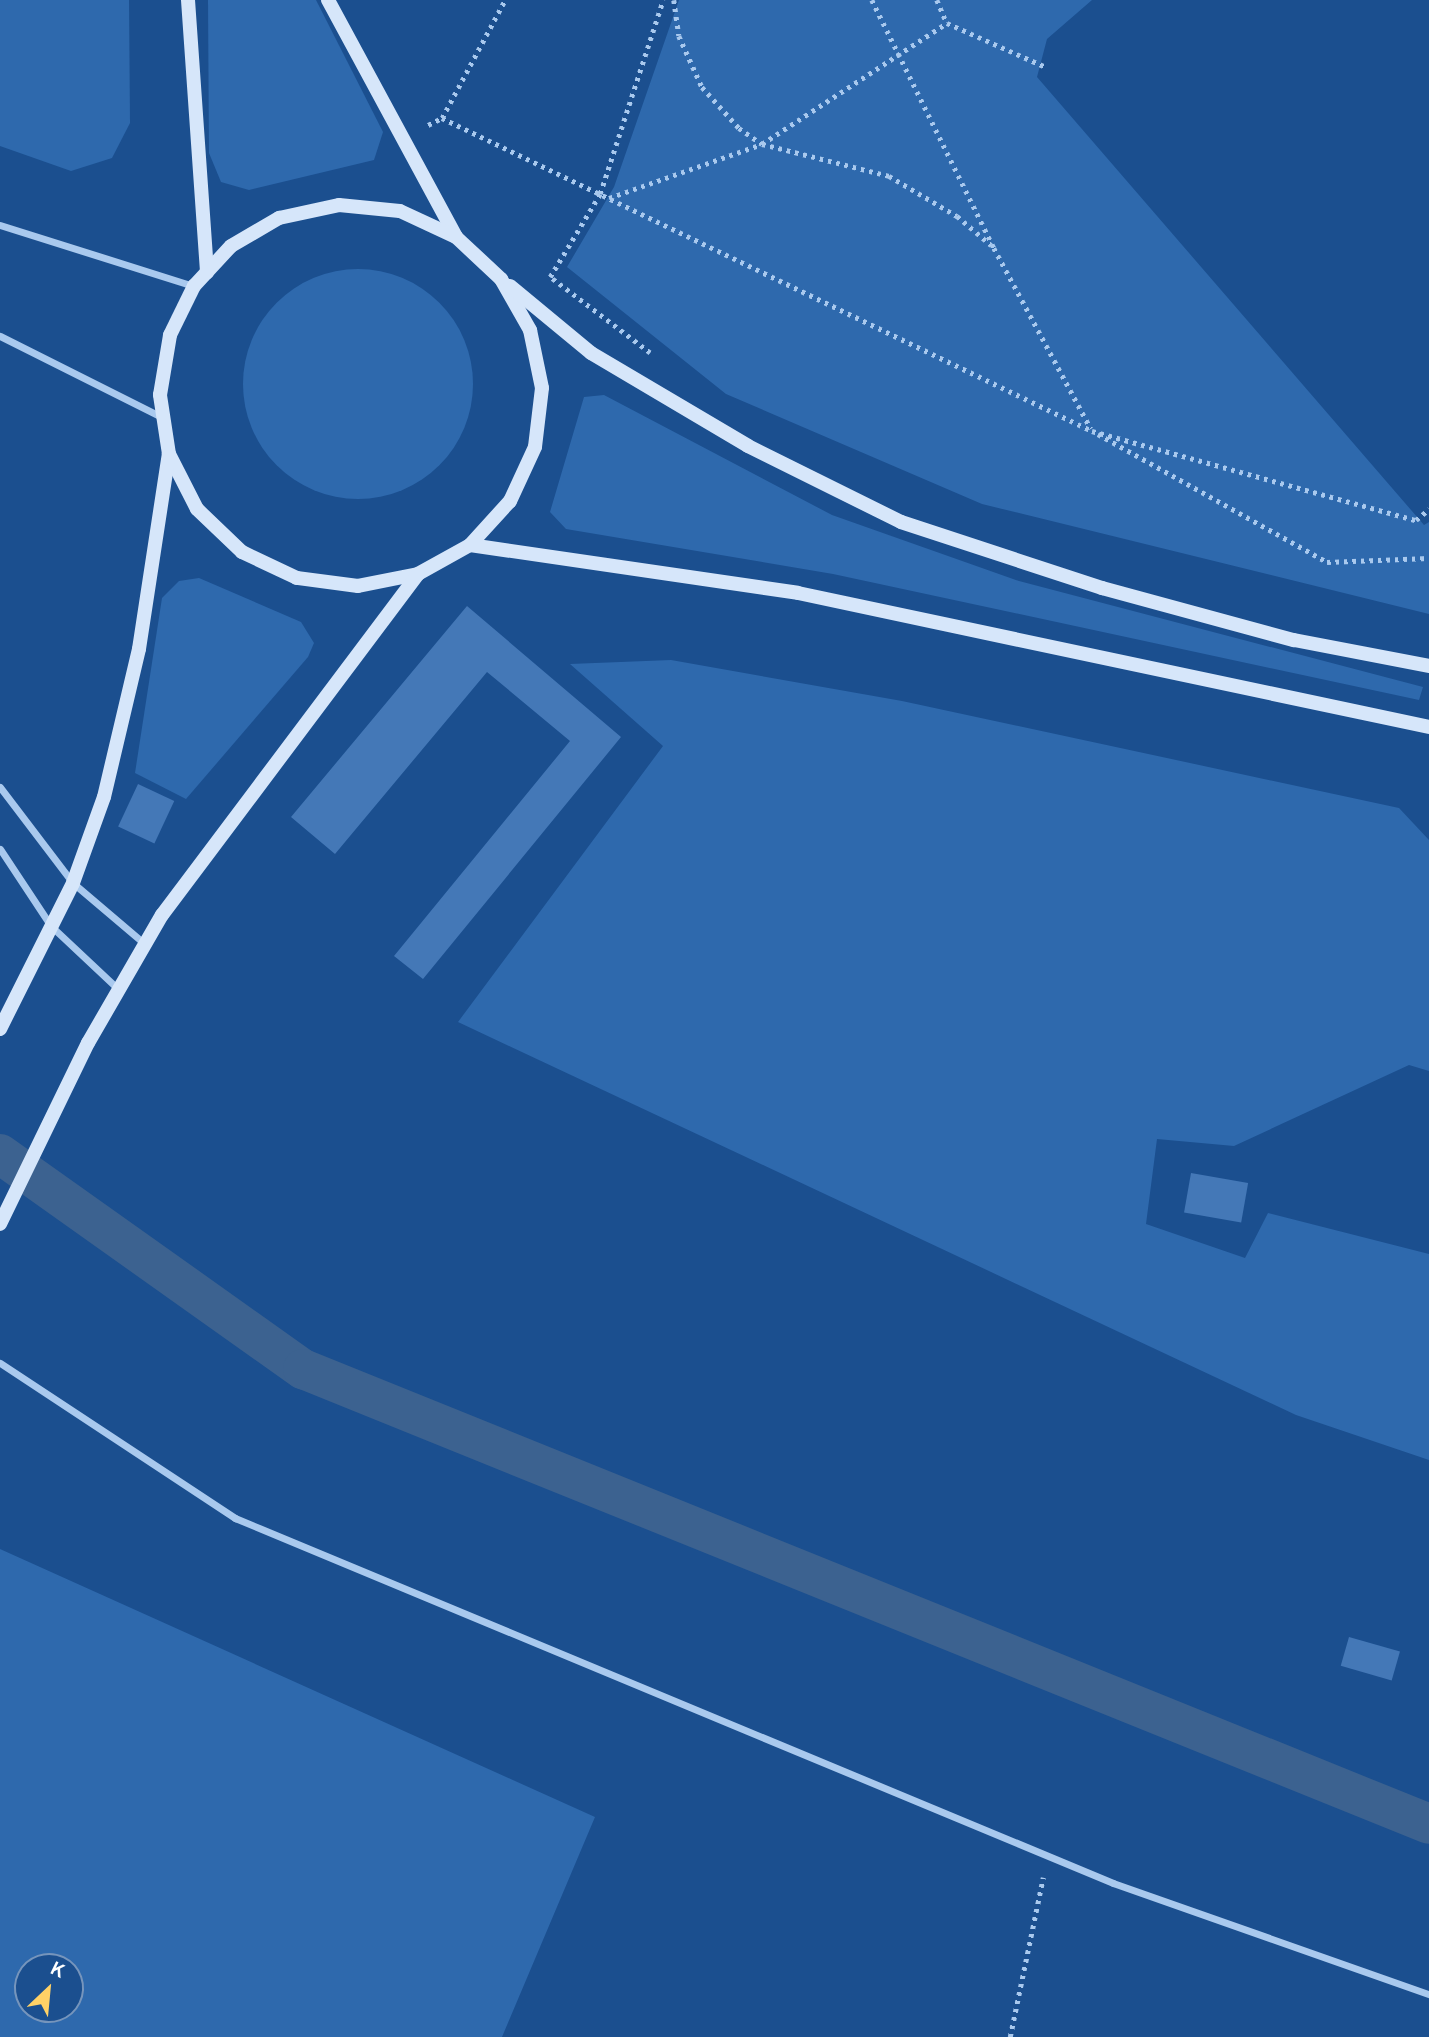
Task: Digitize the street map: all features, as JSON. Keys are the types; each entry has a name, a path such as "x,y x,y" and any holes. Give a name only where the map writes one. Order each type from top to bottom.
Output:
{"street":[{"path":"188,0 207,272"},
{"path":"328,0 456,237"},
{"path":"0,1029 73,883 104,797 139,649 169,454 160,395 170,335 194,286 231,246 279,218 339,205 400,211 456,237 501,279 591,354 748,446 901,522 1102,588 1294,640 1429,666"},
{"path":"0,225 194,286"},
{"path":"169,454 197,509 242,552 297,578 358,586 418,574 470,545 510,501 535,447 542,388 530,330 501,279"},
{"path":"0,336 164,417"},
{"path":"470,545 799,593 1429,727"},
{"path":"0,1224 88,1042 145,944 418,574"},
{"path":"0,788 73,883 145,944"},
{"path":"0,849 51,926 118,990"},
{"path":"0,1363 236,1518 1047,1856 1429,1994"}],"path":[{"path":"424,117 430,128 442,118 505,0"},
{"path":"658,359 550,277 600,194 663,0"},
{"path":"674,0 679,36 702,87 739,128 762,144 890,176 957,216 994,248"},
{"path":"872,0 902,52 994,248 1092,431 1416,520 1429,509"},
{"path":"937,0 947,23 1046,67"},
{"path":"609,198 762,144 947,23"},
{"path":"442,118 1092,431 1327,562 1429,558"},
{"path":"1010,2037 1047,1856"}],"shaded area":[{"path":"0,0 129,0 130,123 112,158 71,171 0,146"},
{"path":"208,0 316,0 383,132 374,160 249,190 221,182 209,153"},
{"path":"679,0 1092,0 1047,39 1037,77 1424,525 1429,522 1429,614 982,504 726,394 567,267 614,187"},
{"path":"358,269 402,278 431,295 447,311 468,351 473,384 464,428 447,457 431,473 391,494 358,499 314,490 285,473 269,457 248,417 243,384 252,340 269,311 285,295 325,274"},
{"path":"604,395 832,515 1019,581 1423,687 1419,700 833,574 566,529 550,512 584,397"},
{"path":"199,578 301,622 314,643 308,657 186,799 135,773 162,598 179,581"},
{"path":"671,660 902,701 1399,808 1429,840 1429,1071 1409,1065 1234,1146 1157,1139 1146,1224 1245,1258 1268,1213 1429,1254 1429,1460 1296,1415 458,1022 663,746 570,664"},
{"path":"0,1549 595,1817 502,2037 0,2037"}],"building":[{"path":"467,606 621,737 423,979 394,956 570,741 487,672 335,854 291,817"},
{"path":"138,784 174,801 154,844 118,827"},
{"path":"1191,1173 1248,1183 1241,1222 1184,1212"},
{"path":"1349,1637 1400,1652 1392,1680 1341,1666"}],"waterway":[{"path":"0,1154 303,1369 1429,1824"}]}
